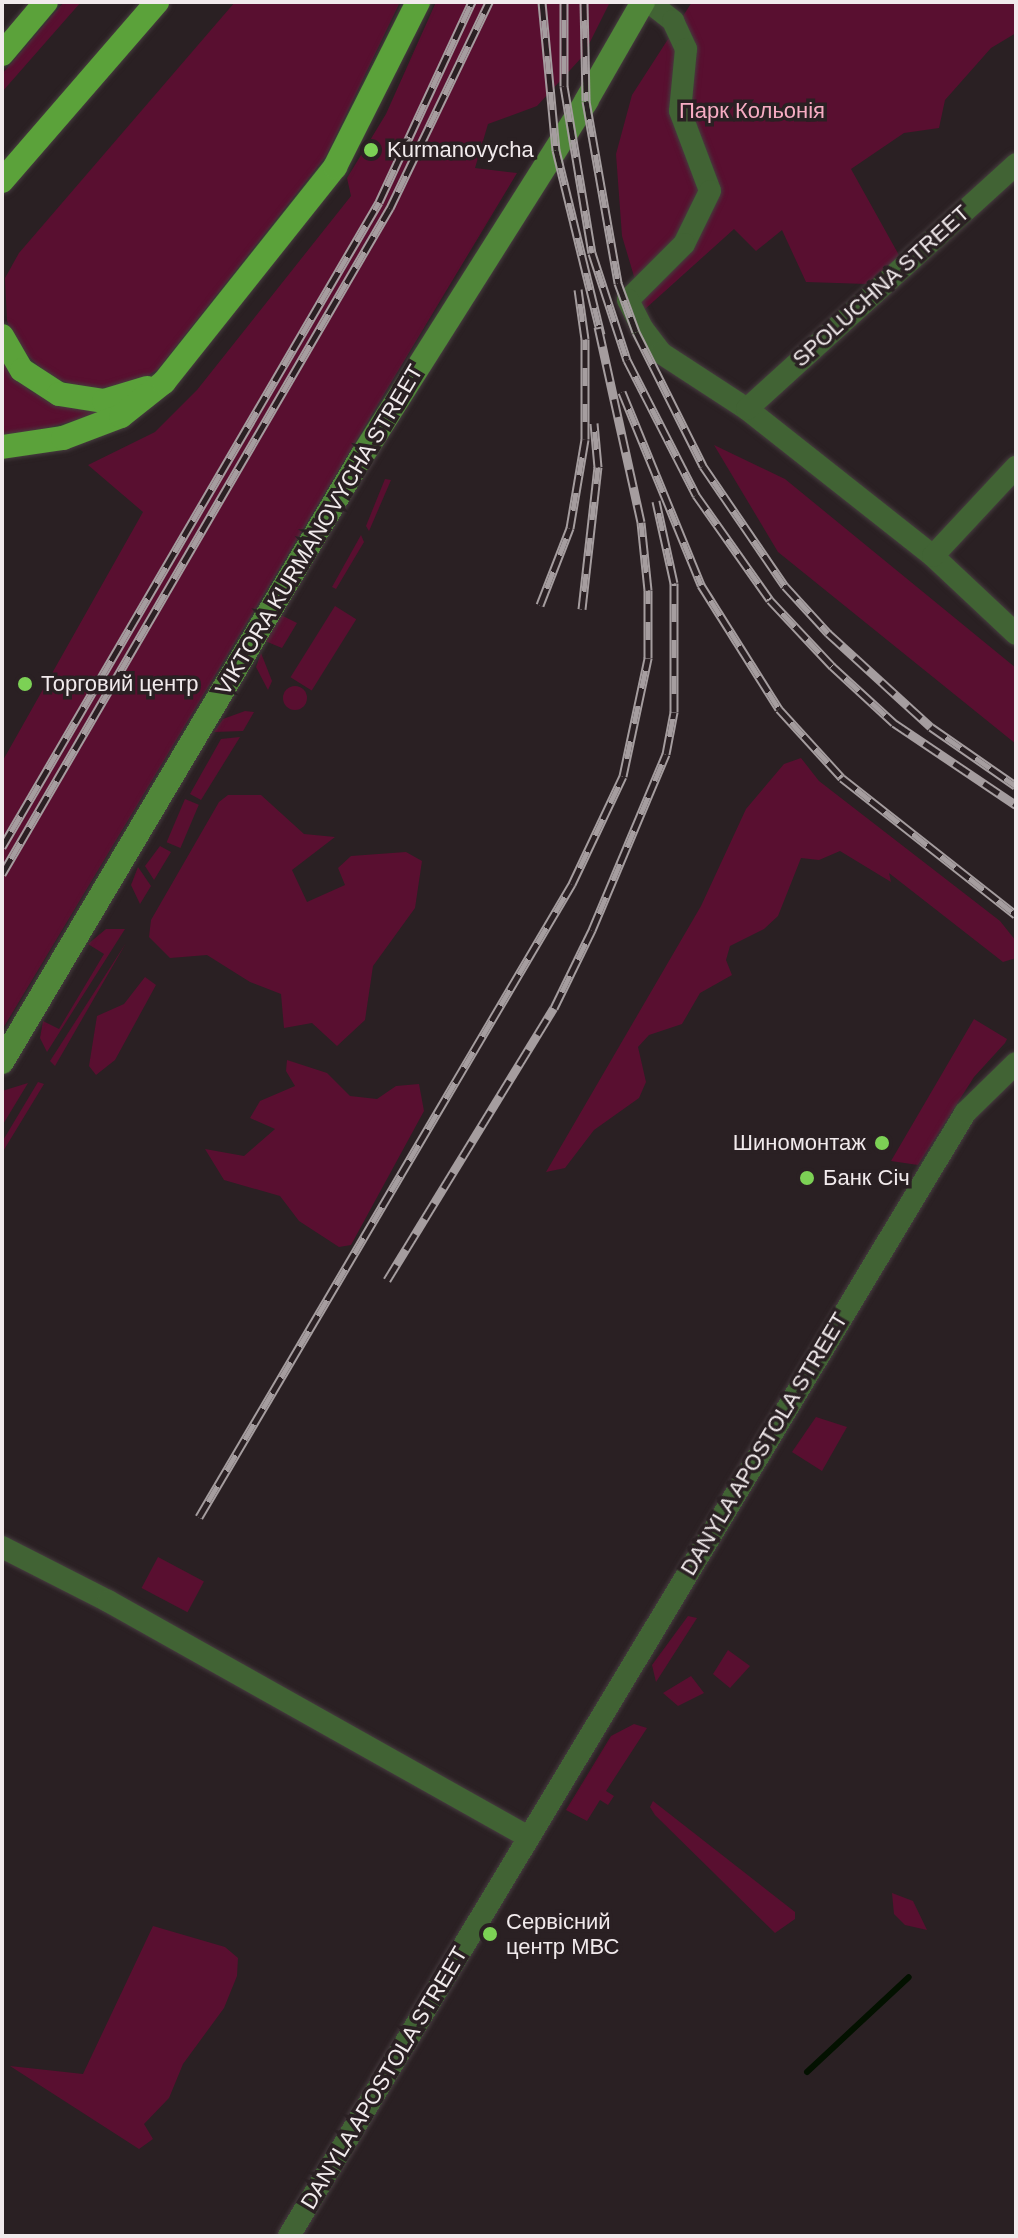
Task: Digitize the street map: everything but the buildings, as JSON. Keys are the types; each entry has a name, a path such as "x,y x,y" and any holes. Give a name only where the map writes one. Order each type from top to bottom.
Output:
{"main road":[{"path":"2,54 46,2"},
{"path":"2,181 157,2"},
{"path":"2,447 63,438 121,416 164,382 335,167 418,2"},
{"path":"2,336 22,370 59,394 104,401 164,382"}],"street":[{"name":"VIKTORA KURMANOVYCHA STREET","path":"2,1062 362,456 556,150 643,2"},
{"path":"649,2 673,21 686,49 680,111 710,191 684,244 628,300 661,353 747,409 933,556 1016,634"},
{"name":"SPOLUCHNA STREET","path":"747,409 1016,164"},
{"path":"933,556 1016,467"},
{"name":"DANYLA APOSTOLA STREET","path":"289,2236 426,2013 526,1836 965,1113 1016,1063"},
{"path":"2,1547 108,1601 526,1836"}],"green space":[{"path":"64,2 81,2 2,92 2,74"},
{"path":"235,2 400,2 326,156 158,369 142,380 92,390 50,377 17,345 7,321 5,278 19,253"},
{"path":"436,2 610,2 583,56 537,106 488,124 475,168 517,173 2,1030 2,762 143,512 88,465 155,432 197,390 351,196 347,178 386,114"},
{"name":"Парк Кольонія","path":"692,2 1016,2 1016,33 991,48 945,100 939,128 904,133 851,169 900,257 867,284 806,282 782,230 756,251 734,229 644,310 622,236 616,154 632,95"},
{"path":"2,359 30,391 74,409 113,410 2,440"},
{"path":"714,445 785,479 1016,668 1016,744 778,552"},
{"path":"385,479 391,480 369,531 366,526"},
{"path":"361,535 364,542 336,589 332,587"},
{"path":"335,606 356,619 312,690 290,677"},
{"path":"281,615 297,623 282,648 265,641"},
{"path":"261,653 272,681 268,690 256,667"},
{"path":"295,686 304,689 307,698 304,707 295,710 286,707 283,698 286,689"},
{"path":"245,711 254,712 243,731 214,732 223,719"},
{"path":"240,737 201,800 190,794 221,739"},
{"path":"801,758 819,781 1000,921 1016,941 1016,958 1003,962 889,873 891,882 840,851 819,860 801,858 778,916 764,929 730,946 726,960 732,975 700,993 682,1024 649,1035 638,1047 646,1082 639,1098 594,1130 565,1168 546,1172 701,906 746,809 784,764"},
{"path":"228,795 261,795 304,834 335,837 292,870 307,902 345,885 338,868 351,856 406,852 422,861 415,908 373,966 365,1020 337,1046 312,1023 284,1028 281,994 250,982 207,955 170,958 149,937 151,920 219,802"},
{"path":"185,799 199,805 180,848 167,842"},
{"path":"160,846 171,852 154,880 145,866"},
{"path":"138,867 151,886 140,904 131,885"},
{"path":"106,929 125,929 47,1052 40,1038 43,1021 59,1029 104,954 88,944"},
{"path":"126,943 55,1066 50,1061"},
{"path":"145,977 156,985 115,1060 96,1075 89,1066 97,1016 124,1004"},
{"path":"974,1019 1007,1039 1005,1043 974,1077 918,1165 891,1161"},
{"path":"287,1060 327,1073 350,1096 377,1099 396,1086 419,1084 424,1111 351,1245 339,1247 299,1221 280,1196 224,1180 205,1149 244,1156 275,1129 250,1118 260,1101 295,1086 286,1071"},
{"path":"38,1082 44,1084 2,1153 2,1142"},
{"path":"28,1083 2,1126 2,1091"},
{"path":"816,1417 847,1427 822,1471 792,1452"},
{"path":"158,1557 204,1581 187,1612 142,1588"},
{"path":"688,1616 697,1618 656,1682 652,1665"},
{"path":"728,1650 750,1666 730,1688 713,1674"},
{"path":"691,1676 704,1693 678,1706 663,1693"},
{"path":"634,1724 647,1728 606,1791 614,1796 608,1805 600,1800 587,1821 566,1810 611,1736"},
{"path":"653,1801 795,1912 795,1919 775,1933 655,1815 650,1807"},
{"path":"892,1893 913,1901 927,1930 905,1925 894,1914"},
{"path":"153,1926 225,1947 238,1958 237,1976 224,2008 183,2064 169,2098 144,2124 153,2139 139,2149 10,2066 83,2074"}],"waterway":[{"path":"807,2072 909,1977"}],"railway":[{"path":"2,847 379,202 472,2"},
{"path":"2,874 390,208 489,2"},
{"path":"542,2 556,150 601,335"},
{"path":"564,2 564,86 592,253 627,360 696,495 770,600 832,666 894,723 1016,805"},
{"path":"584,2 586,101 618,283 636,332 703,466 785,586 828,633 931,727 1016,786"},
{"path":"540,605 570,528 585,439 585,339 578,289"},
{"path":"199,1517 572,884 623,776 648,658 648,590 641,522 598,327"},
{"path":"622,392 701,585 779,709 842,778 1016,915"},
{"path":"582,609 598,467 594,423"},
{"path":"387,1280 554,1008 592,930 666,754 674,712 674,583 656,501"}],"place":[{"name":"Kurmanovycha","path":"371,150"},
{"name":"Торговий центр","path":"25,684"},
{"name":"Шиномонтаж","path":"882,1143"},
{"name":"Банк Січ","path":"807,1178"},
{"name":"Сервісний центр МВС","path":"490,1934"}]}
